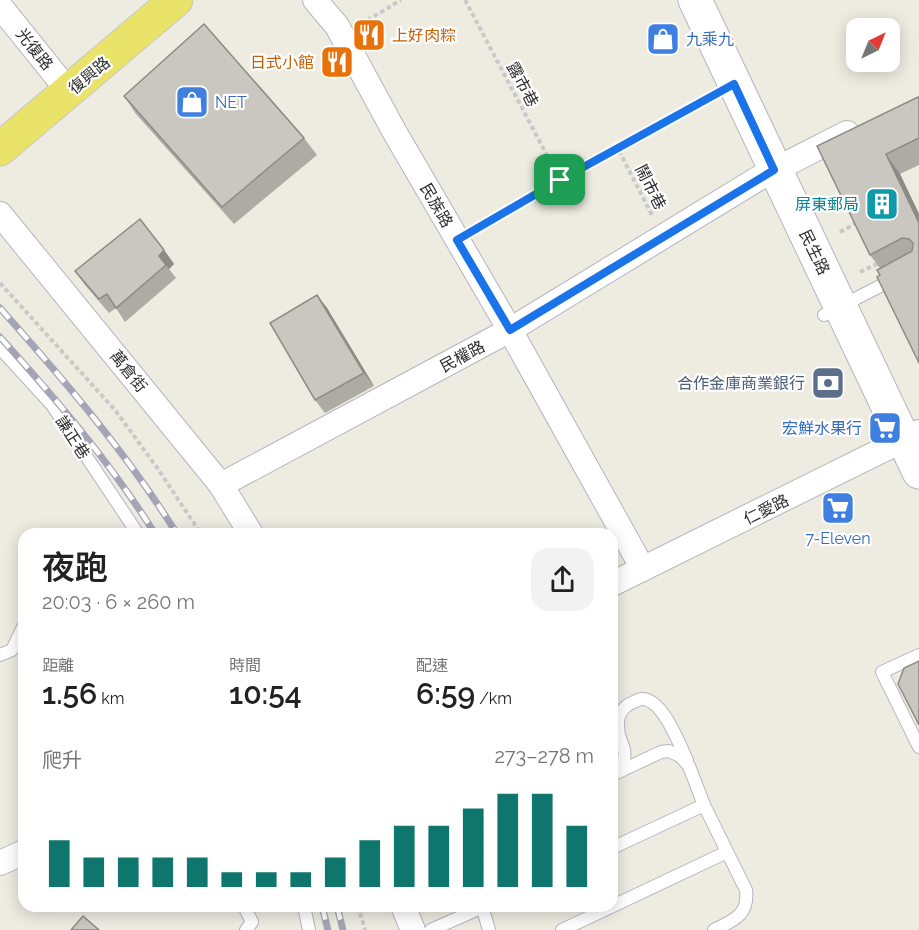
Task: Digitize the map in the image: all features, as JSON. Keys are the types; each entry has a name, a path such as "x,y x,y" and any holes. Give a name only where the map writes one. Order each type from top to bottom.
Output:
{"main road":[{"name":"復興路","path":"0,149 176,0"}],"street":[{"name":"民族路","path":"315,0 337,26 394,131 510,330 643,569"},
{"name":"民生路","path":"695,0 774,170 833,311 911,436 919,472"},
{"name":"光復路","path":"0,6 69,92"},
{"name":"民權路","path":"221,484 510,330 774,170 865,124"},
{"name":"萬倉街","path":"0,214 221,484 247,528"},
{"name":"仁愛路","path":"618,581 911,436"},
{"path":"0,863 18,855"},
{"path":"406,912 413,930"}],"lane":[{"path":"833,311 919,266"},
{"name":"謙正巷","path":"0,348 52,405 134,528"},
{"path":"0,655 12,650 18,638"},
{"path":"919,655 882,672 919,747"},
{"path":"618,720 626,706 641,699 650,701 661,709 689,766 704,805 746,890 747,900 744,910 736,919 714,930"},
{"path":"618,728 626,759 618,770"},
{"path":"618,772 661,752 680,756 689,766"},
{"path":"618,845 704,805"},
{"path":"618,904 727,852"},
{"path":"246,930 252,922 247,912"},
{"path":"305,912 309,930"},
{"path":"431,930 470,912"},
{"path":"484,912 489,930"},
{"path":"562,930 600,912"}],"path":[{"path":"342,36 401,0"},
{"name":"露市巷","path":"465,0 560,180"},
{"name":"鬧市巷","path":"457,240 734,84"},
{"name":"鬧市巷","path":"618,149 663,236"},
{"path":"826,203 854,189"},
{"path":"840,232 867,217"},
{"path":"860,272 885,260"},
{"path":"0,283 115,410 197,528"},
{"path":"360,912 365,930"}],"building":[{"path":"204,24 304,138 222,207 124,96"},
{"path":"918,97 919,138 886,154 919,223 919,363 877,277 880,275 877,270 912,251 913,243 909,239 902,238 870,255 817,146"},
{"path":"140,219 164,250 159,256 166,265 116,308 107,294 99,299 75,271"},
{"path":"317,295 364,373 315,400 270,323"},
{"path":"919,661 919,725 898,684 904,668"},
{"path":"83,916 99,930 71,930"}],"railway":[{"path":"0,308 115,445 173,528"},
{"path":"0,337 82,432 151,528"},
{"path":"324,912 328,930"},
{"path":"338,912 343,930"}],"place":[{"name":"上好肉粽","path":"369,35"},
{"name":"九乘九","path":"663,39"},
{"name":"日式小館","path":"337,62"},
{"name":"NET","path":"192,102"},
{"name":"屏東郵局","path":"882,204"},
{"name":"合作金庫商業銀行","path":"828,383"},
{"name":"宏鮮水果行","path":"885,428"},
{"name":"7-Eleven","path":"838,508"}],"route":[{"path":"734,84 774,170 510,330 457,240 560,180 734,84"}]}
